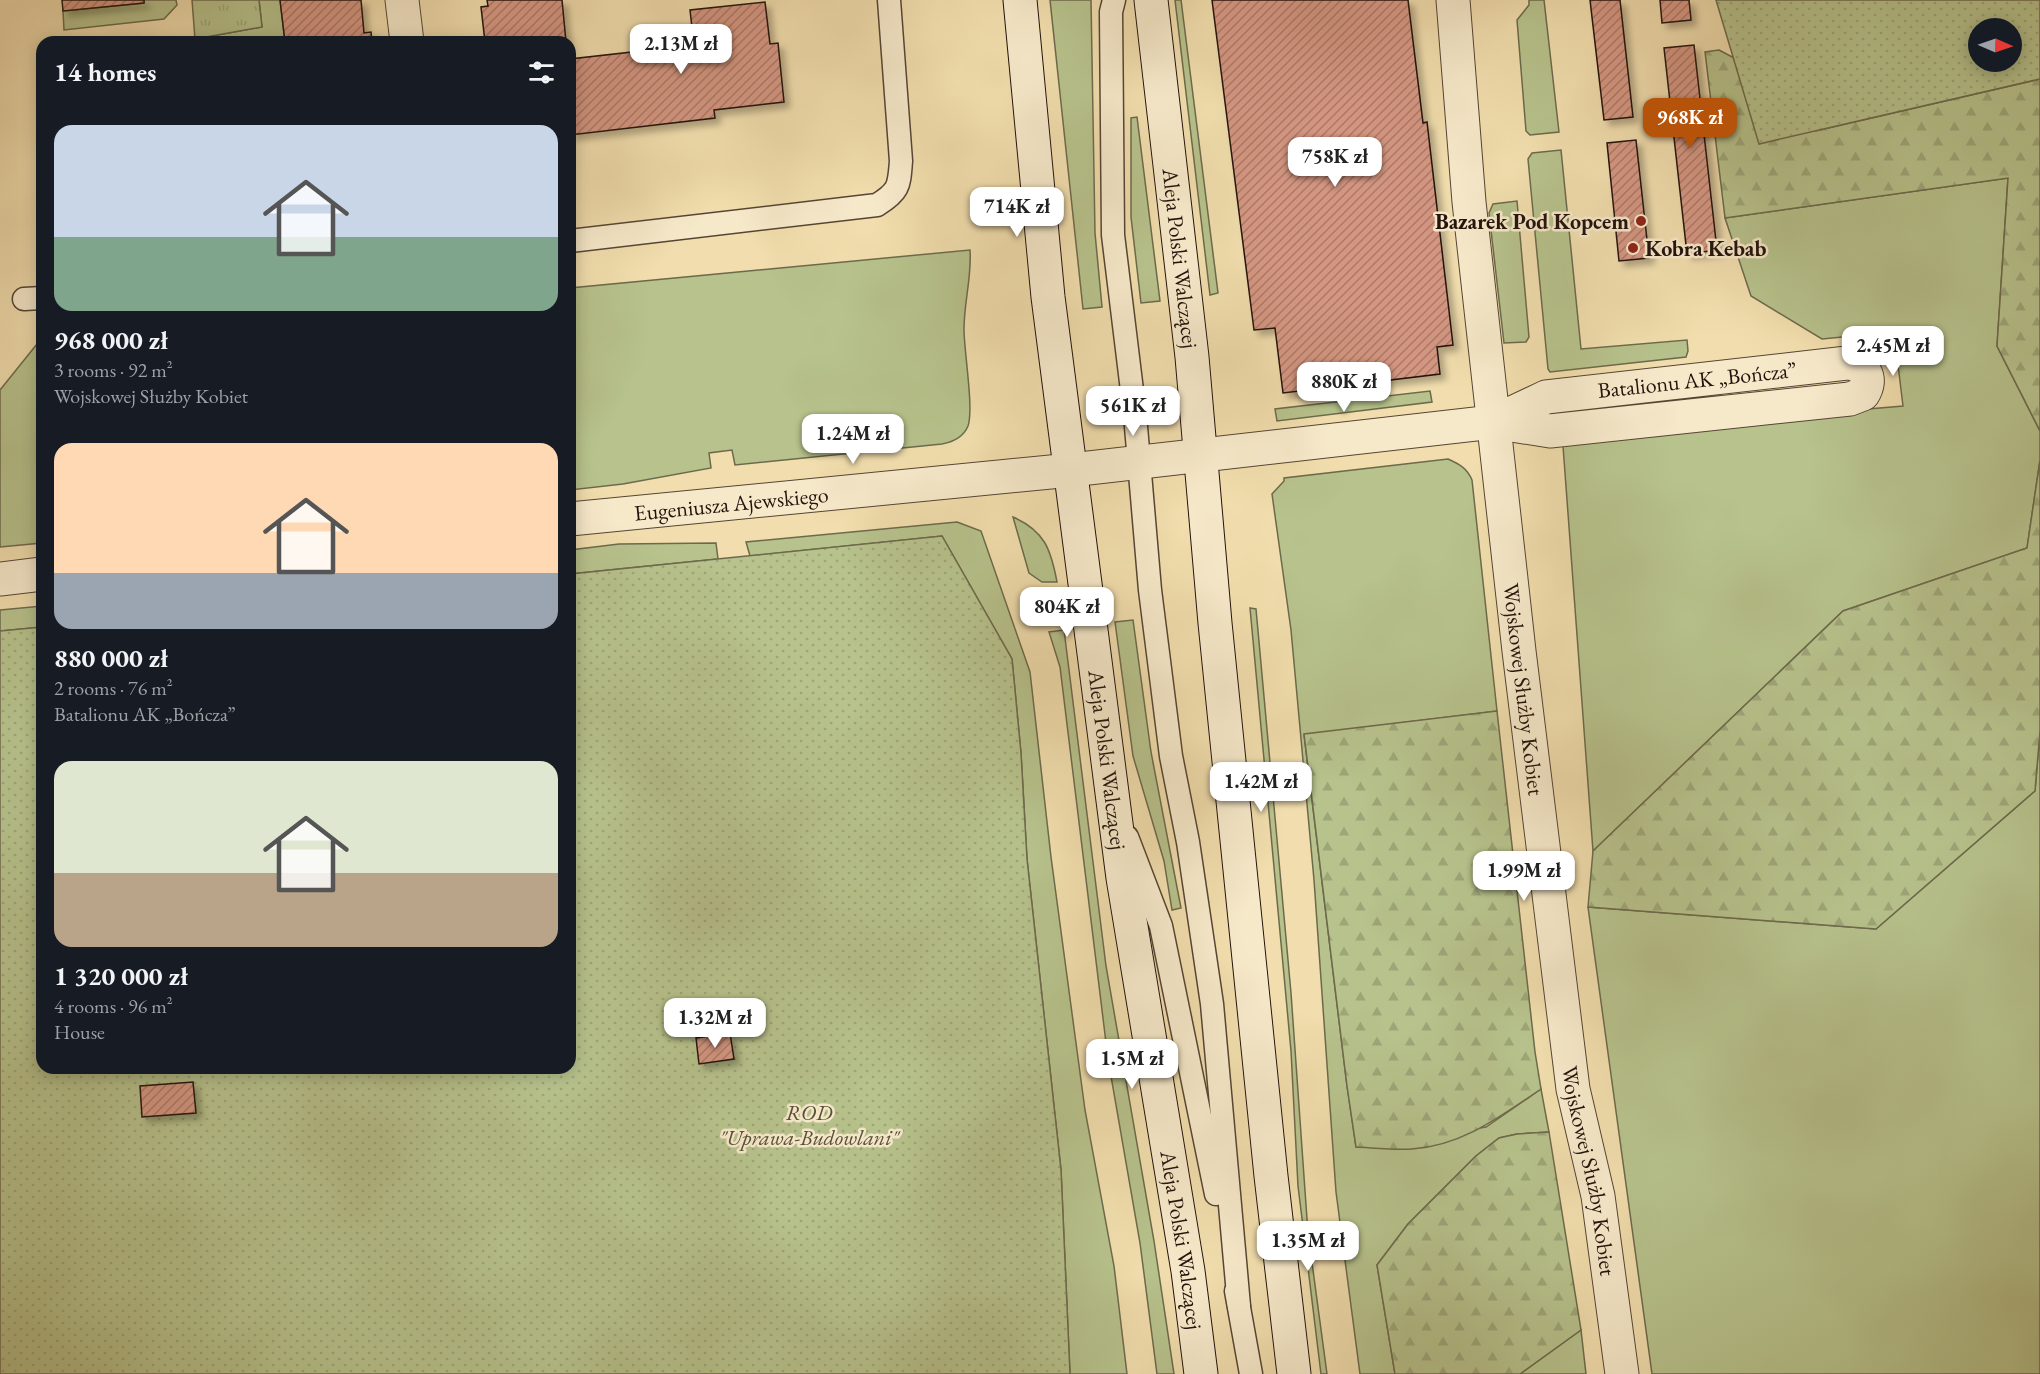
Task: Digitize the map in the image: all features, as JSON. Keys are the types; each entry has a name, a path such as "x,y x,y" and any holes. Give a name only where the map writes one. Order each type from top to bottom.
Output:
{"street":[{"path":"402,0 406,36"},
{"name":"Aleja Polski Walczącej","path":"1020,0 1048,297 1122,878 1188,1271 1201,1374"},
{"name":"Aleja Polski Walczącej","path":"1151,0 1192,357 1215,623 1271,1176 1294,1374"},
{"name":"Wojskowej Służby Kobiet","path":"1453,0 1469,202 1519,651 1573,1089 1598,1196 1622,1374"},
{"name":"Batalionu AK „Bończa”","path":"1071,470 1493,422 1550,431 1850,399 1863,394 1868,381 1867,374 1862,367 1855,363 1847,363 1546,397 1493,422"},
{"name":"Eugeniusza Ajewskiego","path":"576,518 1071,470"},
{"path":"0,579 36,575"}],"lane":[{"path":"576,240 877,205 888,198 899,185 901,161 889,0"},
{"path":"1114,0 1111,90 1113,235 1135,415 1150,590 1171,756 1188,843 1212,1004 1239,1306"},
{"path":"1113,799 1161,926 1251,1374"}],"green space":[{"path":"144,0 176,0 177,5 164,19 64,30 63,11 144,3"},
{"path":"192,0 259,0 262,27 212,36 195,36"},
{"path":"259,0 280,0 284,36 212,36 262,27"},
{"path":"1050,0 1091,0 1095,233 1102,307 1083,309"},
{"path":"1175,0 1181,0 1218,293 1210,295"},
{"path":"1529,0 1544,0 1559,132 1530,135 1526,131 1517,20 1529,5"},
{"path":"1716,0 2040,0 2040,79 1759,144"},
{"path":"1719,50 1798,92 1816,131 2040,79 2040,431 1997,346 2008,178 1725,218 1705,52"},
{"path":"1137,117 1160,301 1141,303 1131,217 1131,118"},
{"path":"1561,150 1581,349 1687,340 1686,357 1550,372 1548,369 1528,159 1532,153"},
{"path":"2008,178 1997,346 2040,431 2040,460 2027,548 1843,611 1593,851 1563,446 1797,415 1903,406 1894,332 1822,339 1751,296 1725,218"},
{"path":"1517,201 1529,337 1526,342 1504,343 1489,213 1493,204"},
{"path":"970,250 964,329 969,393 968,426 957,439 942,444 735,465 732,450 709,453 711,468 623,484 576,489 576,287"},
{"path":"36,345 36,544 0,547 0,390"},
{"path":"1430,391 1432,402 1277,421 1275,409"},
{"path":"1448,459 1468,472 1472,480 1497,711 1304,735 1356,1147 1486,1127 1541,1089 1549,1132 1517,1134 1499,1138 1476,1156 1408,1224 1377,1265 1395,1374 1360,1374 1336,1192 1314,880 1291,630 1272,494 1284,478"},
{"path":"2040,460 2040,731 2035,791 1876,929 1588,907 1593,851 1843,611 2027,548"},
{"path":"1013,517 1033,529 1045,543 1057,582 1042,582 1029,573"},
{"path":"957,522 981,531 1030,672 1051,857 1085,1110 1114,1266 1127,1374 1070,1374 1061,1170 1027,859 1021,753 1012,659 942,536 750,556 746,542"},
{"name":"ROD \"Uprawa-Budowlani\"","path":"942,536 1012,659 1021,753 1027,859 1061,1170 1070,1374 0,1374 0,631 36,628 36,1074 576,1074 576,573"},
{"path":"716,543 718,559 576,573 576,549 619,544"},
{"path":"36,607 36,628 0,631 0,610"},
{"path":"1250,608 1256,609 1291,993 1308,1233 1327,1374 1321,1374 1298,1186 1291,1051"},
{"path":"1133,620 1151,752 1181,908 1172,910 1164,861 1133,756 1115,622"},
{"path":"1064,630 1106,966 1154,1241 1174,1374 1157,1374 1140,1243 1108,1059 1060,667 1049,632"},
{"path":"1497,711 1541,1089 1480,1128 1448,1142 1412,1149 1356,1147 1304,734"},
{"path":"2040,731 2040,1374 1652,1374 1588,907 1876,929 2035,791"},
{"path":"1549,1132 1581,1330 1520,1374 1395,1374 1377,1265 1408,1224 1476,1156 1499,1138 1517,1134"},
{"path":"1581,1330 1586,1374 1520,1374"}],"building":[{"path":"62,0 144,0 144,3 63,11"},
{"path":"280,0 361,0 364,33 371,32 371,36 284,36"},
{"path":"487,0 562,0 565,36 484,36 481,7 488,6"},
{"path":"1212,0 1408,0 1423,123 1427,122 1453,345 1437,347 1440,374 1283,393 1275,328 1254,330"},
{"path":"1590,0 1620,0 1633,117 1604,120"},
{"path":"1660,0 1689,0 1691,20 1662,23"},
{"path":"765,2 770,44 778,43 784,102 714,110 715,118 576,134 576,58 694,45 690,10"},
{"path":"1694,45 1717,250 1687,254 1664,48"},
{"path":"1636,140 1649,258 1619,261 1607,143"},
{"path":"730,1033 734,1059 699,1064 696,1038"},
{"path":"193,1082 196,1113 142,1117 140,1086"}],"place":[{"name":"Bazarek Pod Kopcem","path":"1641,221"},
{"name":"Kobra Kebab","path":"1633,248"}]}
